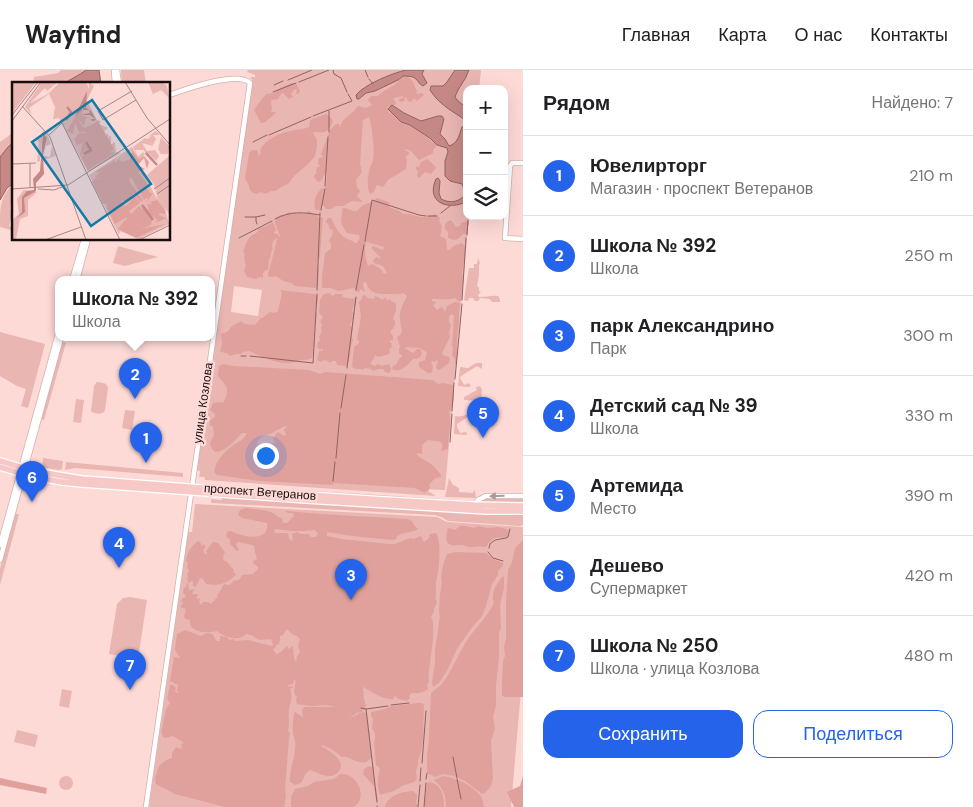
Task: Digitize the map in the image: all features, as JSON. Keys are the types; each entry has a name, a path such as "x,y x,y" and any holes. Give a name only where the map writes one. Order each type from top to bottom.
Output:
{"main road":[{"name":"проспект Ветеранов","path":"0,461 22,471"},
{"name":"проспект Ветеранов","path":"0,468 82,479 191,490 486,511 523,511"},
{"name":"проспект Ветеранов","path":"191,490 523,506"}],"street":[{"name":"улица Козлова","path":"170,95 206,82 231,78 247,80 250,85 215,325"},
{"path":"523,163 514,162 510,166 505,238 523,239"},
{"path":"73,276 84,240"},
{"path":"77,276 88,240"},
{"path":"0,560 56,341"},
{"path":"0,545 60,341"},
{"name":"улица Козлова","path":"146,807 213,341"},
{"path":"474,505 478,500 486,496 523,496"}],"shaded area":[{"path":"61,70 86,70 67,82 33,82 34,77 58,73"},
{"path":"86,70 99,70 101,82 66,82"},
{"path":"121,70 144,70 146,82 122,82"},
{"path":"248,70 481,70 479,85 463,85 463,220 469,220 445,490 418,489 425,493 428,491 436,496 205,480 204,477 199,477 200,471 196,470 252,85 250,77 255,77 255,75 247,72","holes":["234,286 262,290 258,316 231,312"]},
{"path":"406,70 424,70 422,74 427,83 423,86 413,77 403,76 357,99 356,95 372,83"},
{"path":"455,70 469,70 455,97 463,105 463,118 442,104 430,90 431,86 443,86"},
{"path":"403,76 408,76 413,82 416,94 422,93 424,95 417,101 414,98 411,102 406,97 402,102 399,101 403,96 394,98 395,105 387,107 389,113 401,123 411,126 437,145 433,153 419,160 411,151 405,149 409,152 405,157 407,160 406,169 388,180 383,187 377,185 373,193 370,194 368,181 374,150 369,117 363,120 360,164 362,172 356,180 360,191 357,196 363,202 352,201 331,209 326,209 323,205 321,211 315,209 314,203 317,195 322,188 325,189 327,172 321,181 318,182 314,177 317,174 317,167 320,167 318,163 319,158 323,157 321,154 330,130 336,124 339,124 340,127 343,120 358,106 366,108 372,105 368,100 371,96 378,96 397,83"},
{"path":"291,83 297,85 300,91 298,94 295,89 291,94 293,97 289,99 283,93 278,99 272,100 271,111 276,113 264,123 261,123 254,110 258,104 266,94 274,93"},
{"path":"392,105 421,121 442,116 444,119 440,134 449,146 456,141 463,126 463,186 462,184 450,181 445,176 447,148 437,145 410,125 401,122 388,109"},
{"path":"326,114 333,121 330,128 326,131 313,133 317,140 317,146 315,156 308,164 288,184 275,191 253,193 245,179 249,153 252,150 257,150 259,156 262,146 277,135 309,127 310,120"},
{"path":"12,133 12,144 0,157 0,142"},
{"path":"12,144 12,184 7,188 0,200 0,157"},
{"path":"427,159 436,168 431,174 425,172 419,178 417,176 418,171 415,168 419,167 421,162"},
{"path":"438,178 440,181 439,193 441,199 453,202 463,197 463,203 450,205 439,202 433,193 436,179"},
{"path":"12,185 12,204 10,209 12,210 12,214 9,226 12,227 12,230 0,227 3,197"},
{"path":"377,198 391,203 388,205 389,207 403,214 426,217 435,214 440,218 439,221 442,228 440,236 446,239 447,250 462,243 466,248 462,272 461,301 455,298 432,299 432,301 436,302 433,305 437,310 441,307 445,312 447,306 455,302 460,303 457,364 455,364 455,359 452,355 454,316 451,314 449,317 451,325 450,337 442,353 449,357 449,363 439,370 436,368 438,360 432,361 432,372 428,373 419,367 419,362 425,360 427,352 419,348 405,347 413,353 420,349 421,355 403,368 395,370 392,369 393,366 402,357 399,354 400,347 397,337 401,334 400,313 407,296 403,293 382,294 372,292 366,282 363,283 364,292 361,289 359,292 355,291 354,288 339,291 322,288 325,253 331,249 329,240 333,230 325,222 328,218 331,218 345,238 357,243 360,238 359,235 347,233 342,226 342,209 357,211","holes":["367,242 384,247 383,250 373,246 371,248 382,259 376,257 373,262 383,267 387,274 372,264 368,266 365,255"]},
{"path":"308,211 319,218 323,217 320,256 317,262 319,270 318,287 295,286 276,276 269,277 268,274 277,238 273,241 273,248 268,260 268,270 263,273 263,278 247,277 244,271 246,266 245,254 243,252 249,238 258,232 258,229 273,222 276,230 274,232 279,237 275,223 276,218 290,212 292,214 293,212 305,214"},
{"path":"451,220 456,227 460,226 461,223 469,221 467,234 463,234 454,240 448,238 445,226"},
{"path":"118,246 158,257 125,266 113,263"},
{"path":"478,258 480,263 477,286 481,292 478,295 479,297 498,296 500,302 492,302 490,299 480,298 478,301 475,301 473,298 469,298 468,301 464,300 469,268 474,268"},
{"path":"280,290 318,296 315,310 317,314 312,358 284,363 249,351 230,356 227,353 221,352 221,334 227,332 232,326 241,321 245,324 255,325 270,312 275,313 278,311 282,293"},
{"path":"329,293 333,296 335,294 342,294 343,297 356,298 356,304 352,311 355,315 352,316 350,325 353,328 351,333 353,340 346,366 337,365 336,361 330,363 324,360 321,362 317,360 319,351 323,351 322,348 320,350 317,347 322,331 322,324 320,322 323,317 319,313 320,300 324,294"},
{"path":"365,295 368,298 374,299 375,296 382,300 386,297 387,301 389,299 396,303 393,319 395,324 390,332 393,340 389,341 392,344 389,349 390,353 378,357 375,355 370,364 382,366 389,364 391,368 388,373 383,369 373,371 371,369 365,368 363,370 352,367 354,347 359,343 357,340 361,317 359,302 362,296"},
{"path":"0,332 45,344 28,408 21,406 26,389 0,376"},
{"path":"62,342 66,343 44,420 41,419"},
{"path":"476,363 482,363 482,369 477,366 460,378 464,385 469,383 471,386 458,386 460,367 468,368"},
{"path":"223,364 309,370 320,374 325,372 433,380 438,384 453,385 453,402 449,412 448,449 442,451 443,446 441,442 428,440 422,445 422,454 416,454 433,466 441,477 429,485 429,490 425,493 415,488 260,481 217,475 214,472 220,458 229,448 243,439 247,433 242,433 223,450 215,452 212,449 210,443 214,435 210,420 215,417 215,414 210,410 213,403 223,403 227,394 226,386 218,376 219,366","holes":["287,426 284,430 286,434 284,436 278,432 276,434 273,440 276,443 268,444 265,449 260,448 257,443 260,438"]},
{"path":"97,382 105,384 108,388 105,410 99,414 91,411 94,386"},
{"path":"480,386 482,390 481,401 464,400 464,397 477,390 476,387"},
{"path":"76,399 84,400 81,423 73,422"},
{"path":"125,410 135,411 132,430 122,428"},
{"path":"474,411 481,412 481,418 477,417 474,413 457,424 460,433 466,432 467,435 454,434 455,416 463,416"},
{"path":"43,458 63,461 62,469 42,467"},
{"path":"66,462 183,473 183,477 75,468 65,470"},
{"path":"449,478 453,485 459,488 459,492 473,493 474,490 476,498 445,497"},
{"path":"203,484 475,501 203,487"},
{"path":"523,497 523,502 508,502 507,504 480,503 489,498"},
{"path":"222,498 523,515 523,525 448,521 434,515 211,503 211,499 222,500"},
{"path":"195,504 437,517 447,522 523,527 523,667 511,807 149,807 188,532 192,532"},
{"path":"246,508 275,514 282,518 283,523 287,523 294,516 293,513 285,511 408,519 418,529 399,535 396,539 392,540 327,532 327,536 395,544 421,536 424,542 429,538 430,534 436,533 439,543 439,564 435,598 437,602 431,617 433,622 433,639 428,689 420,693 412,693 407,701 395,696 393,699 385,698 363,687 366,706 362,712 356,713 354,716 348,713 354,717 360,713 367,713 372,757 362,763 348,757 342,757 322,745 341,763 339,771 329,776 310,770 306,773 301,783 295,785 290,782 290,778 295,748 293,729 295,712 303,717 302,710 304,707 335,707 297,704 297,697 294,693 294,680 293,684 288,685 293,687 290,689 291,703 288,731 290,733 284,807 225,807 175,794 156,784 155,778 159,766 172,758 172,753 176,747 181,749 181,744 184,743 173,736 165,738 161,732 165,713 170,703 167,699 170,685 176,688 175,691 177,693 180,693 177,691 178,685 170,681 174,657 180,658 175,650 177,634 185,630 201,636 207,633 212,634 218,641 220,641 220,636 227,637 217,631 204,632 195,630 192,627 190,620 185,619 184,616 186,609 180,607 183,603 181,601 186,597 183,592 184,588 188,583 189,590 196,589 192,594 198,594 196,598 200,599 199,603 201,605 203,602 211,604 218,596 224,584 230,585 234,580 240,579 242,575 253,574 258,569 253,563 257,559 254,546 238,542 236,544 239,550 237,551 230,544 230,540 226,536 227,532 231,531 242,535 260,536 267,529 267,523 242,518 238,515 240,510","holes":["275,529 315,530 318,534 316,537 311,537 309,534 297,532 292,534 292,541 289,539 288,533 274,532","287,629 300,639 298,646 300,652 296,662 293,646 289,649 287,646 277,655 273,649 279,644 280,636","246,634 252,635 261,640 271,639 273,645 248,640 229,640 227,637 236,638"]},
{"path":"15,514 19,514 0,585 0,569"},
{"path":"460,526 474,528 478,526 487,528 499,527 509,531 508,537 493,539 486,547 469,547 447,543 448,528 455,530"},
{"path":"523,540 523,697 505,697 502,696 502,683 506,638 508,570 515,548"},
{"path":"198,541 202,546 204,544 206,547 203,550 205,554 207,554 206,551 213,542 218,543 225,552 224,561 234,570 233,572 236,575 226,582 215,585 206,584 200,578 196,587 193,586 193,581 188,582 187,574 189,571 186,561 188,552"},
{"path":"456,552 486,553 493,559 503,563 503,566 498,571 498,575 492,584 482,616 457,649 439,683 433,687 443,565 447,554"},
{"path":"503,576 504,588 500,605 501,628 499,633 496,705 493,717 495,728 491,741 493,778 491,786 482,794 465,781 454,776 443,774 435,777 427,772 431,693 442,684 465,644 491,608 494,603 495,588"},
{"path":"130,597 147,600 138,659 109,654 117,604 123,598"},
{"path":"62,689 72,691 69,708 59,706"},
{"path":"418,703 424,705 423,739 416,772 417,779 394,791 380,795 378,776 380,770 376,765 375,733 372,728 373,719 371,712 392,706"},
{"path":"17,730 38,735 35,747 14,742"},
{"path":"369,766 374,767 378,801 376,800 374,786 363,774 364,769"},
{"path":"340,774 352,777 359,787 360,798 353,807 291,807 291,797 295,789 308,786 314,782 334,779"},
{"path":"63,776 69,776 73,783 69,790 63,790 59,786 59,780"},
{"path":"443,776 458,780 476,791 481,796 484,807 446,807 443,792 434,780"},
{"path":"523,776 523,807 514,807 507,792 520,786"},
{"path":"0,778 47,788 46,794 0,785"},
{"path":"430,782 440,788 444,807 424,807 427,783"},
{"path":"413,791 417,795 416,803 418,807 385,807 393,796"}],"waterway":[{"path":"288,80 312,70"},
{"path":"299,82 329,70"},
{"path":"333,70 334,74 341,78 347,92"},
{"path":"365,70 368,77"},
{"path":"369,79 373,84"},
{"path":"274,85 283,81"},
{"path":"273,92 296,83"},
{"path":"313,116 352,101 348,94"},
{"path":"329,111 329,132"},
{"path":"269,135 311,117"},
{"path":"253,142 267,135"},
{"path":"325,186 328,137"},
{"path":"321,210 325,189"},
{"path":"365,241 372,200 426,216"},
{"path":"441,213 450,206"},
{"path":"275,219 297,213 320,215"},
{"path":"317,290 320,213"},
{"path":"256,217 265,215"},
{"path":"428,216 437,216"},
{"path":"245,217 256,217 257,224"},
{"path":"467,235 468,220"},
{"path":"239,238 272,221"},
{"path":"462,300 466,238"},
{"path":"356,290 364,245"},
{"path":"250,356 313,363 317,294"},
{"path":"347,368 356,297"},
{"path":"455,379 462,304"},
{"path":"241,356 246,356"},
{"path":"341,408 346,375"},
{"path":"452,411 454,383"},
{"path":"336,458 340,413"},
{"path":"450,442 452,414"},
{"path":"333,481 335,462"},
{"path":"489,548 490,544 495,540 508,537 510,529"},
{"path":"488,552 493,558 503,561"},
{"path":"391,705 409,703"},
{"path":"361,708 388,706"},
{"path":"366,709 377,802"},
{"path":"422,763 426,711"},
{"path":"453,757 457,778"},
{"path":"420,781 421,768"},
{"path":"426,779 427,773"},
{"path":"457,779 461,799"},
{"path":"424,807 426,783"},
{"path":"418,807 420,785"}],"place":[{"name":"Школа № 392","path":"135,399"},
{"name":"Артемида","path":"483,438"},
{"name":"Ювелирторг","path":"146,463"},
{"name":"Дешево","path":"32,502"},
{"name":"Детский сад № 39","path":"119,568"},
{"name":"парк Александрино","path":"351,600"},
{"name":"Школа № 250","path":"130,690"}]}
